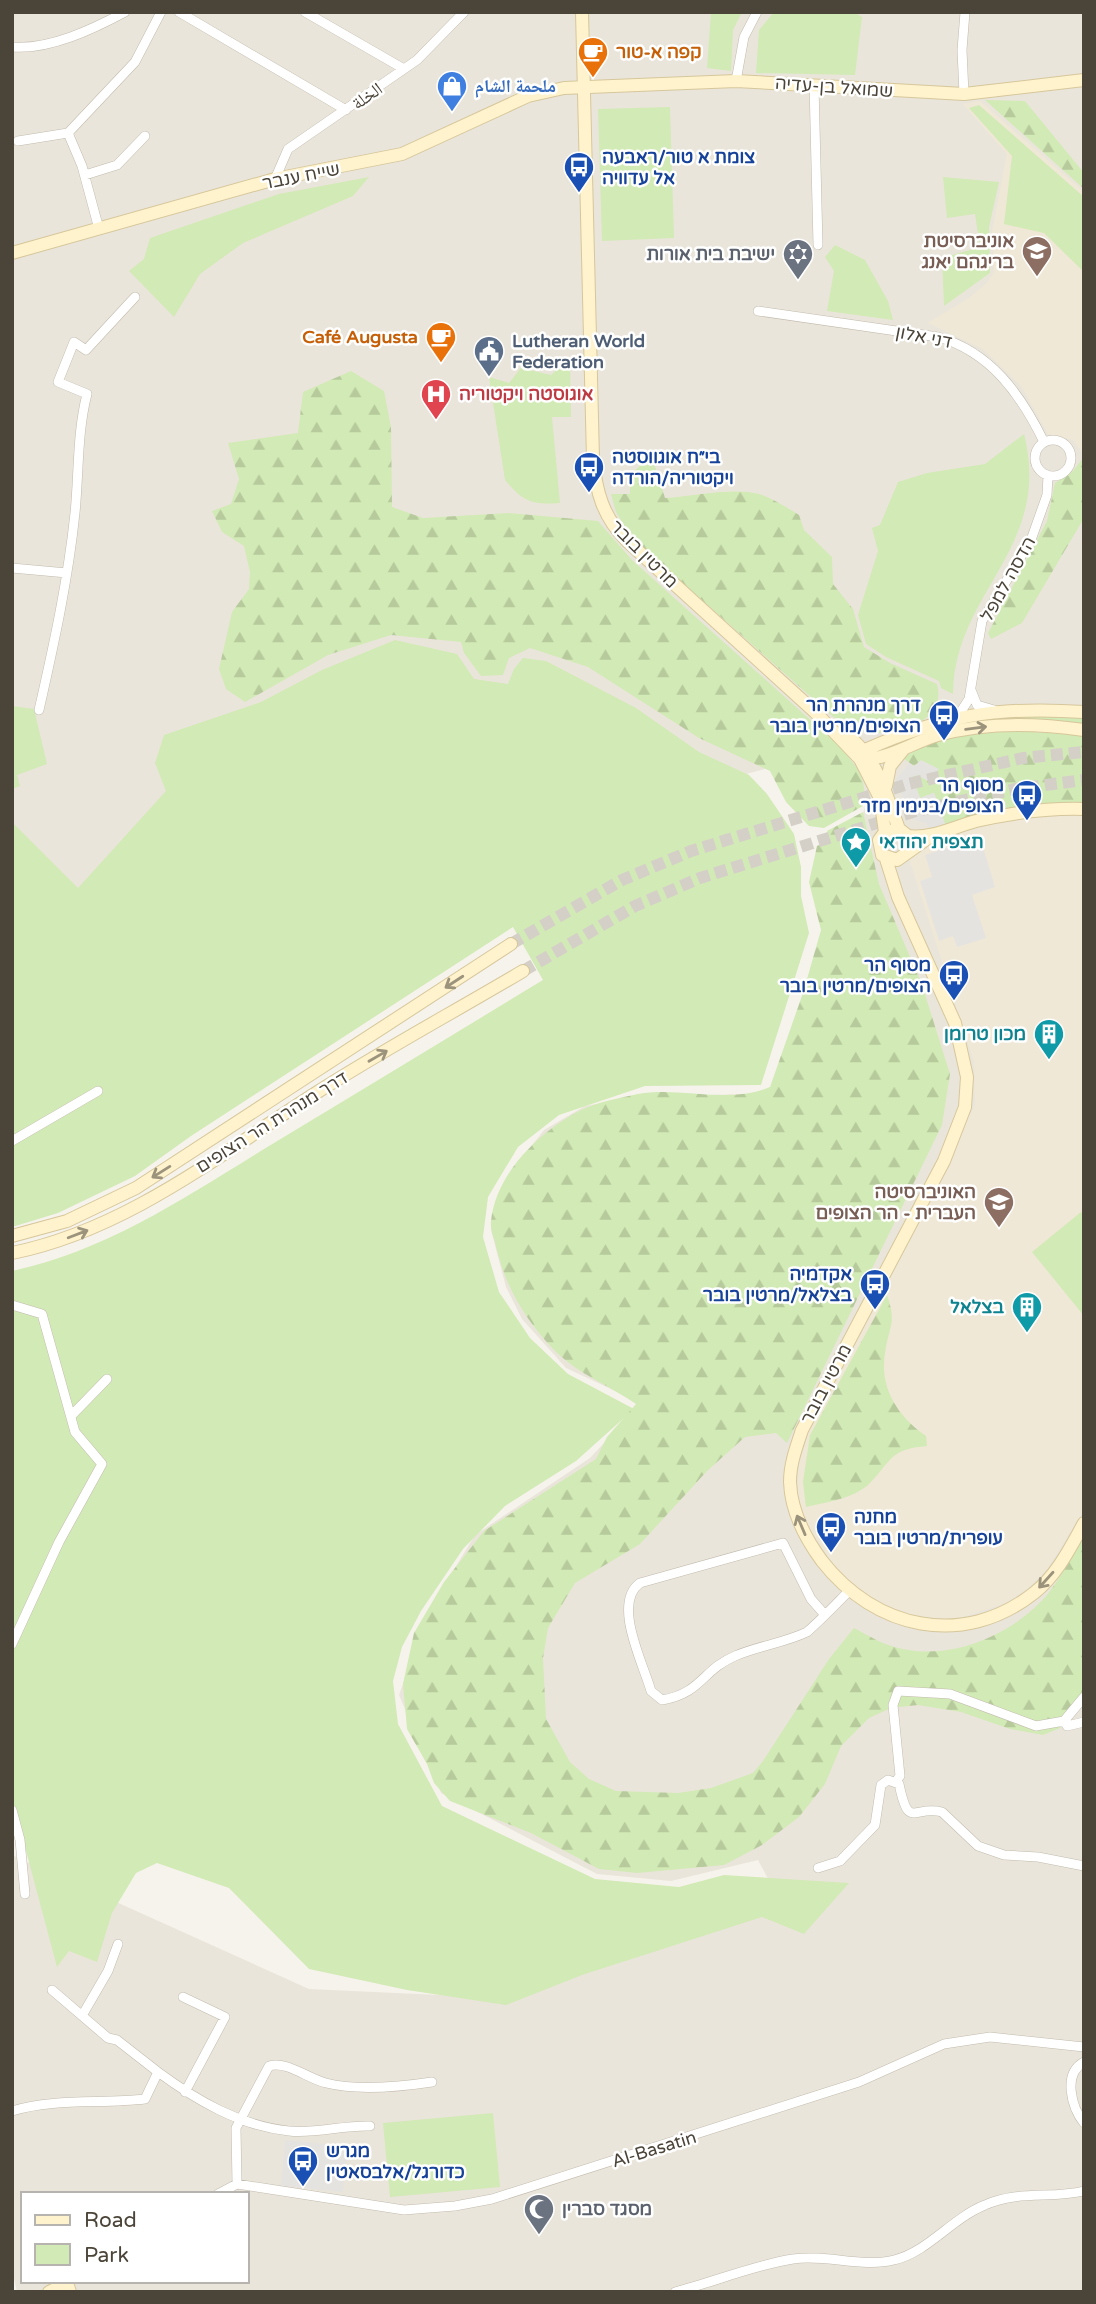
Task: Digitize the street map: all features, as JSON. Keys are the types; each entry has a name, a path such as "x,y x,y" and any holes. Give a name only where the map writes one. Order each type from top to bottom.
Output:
{"street":[{"path":"12,47 37,46 74,35 125,12"},
{"path":"18,141 68,133 135,62 161,12"},
{"path":"179,12 346,110"},
{"path":"305,12 404,69"},
{"name":"الخلة","path":"275,179 288,149 404,69 433,45 464,12"},
{"name":"מרטין בובר","path":"582,12 593,459 602,507 611,524 627,541 866,756 880,798 885,832 878,845 886,859 898,897 956,1023 965,1061 966,1095 961,1120 944,1161 802,1430 791,1470 794,1506 803,1530 826,1566 850,1590 879,1611 908,1622 951,1626 1005,1611 1034,1593 1063,1559 1084,1523"},
{"path":"736,80 748,25 757,12"},
{"path":"964,94 962,50 965,12"},
{"name":"שמואל בן-עדיה","path":"583,86 736,80 964,94 1084,80"},
{"path":"814,85 818,245"},
{"name":"שייח ענבר","path":"12,253 275,179 402,154 528,96 583,86"},
{"path":"68,133 85,176 99,229"},
{"path":"85,176 117,165 145,136"},
{"path":"39,710 53,655 67,573 79,470 80,420 87,394 58,382 74,342 86,350 135,297"},
{"name":"דני אלון","path":"758,311 938,337 959,344 983,358 1008,382 1030,414 1044,442"},
{"path":"1058,440 1068,447 1071,454 1066,470 1048,475 1040,470 1035,460 1038,448 1044,442 1058,440"},
{"name":"הדסה למפל","path":"958,716 966,707 982,621 1031,540 1047,495 1048,475"},
{"path":"12,568 67,573"},
{"path":"969,685 977,705 1000,711"},
{"path":"866,756 890,739 958,716 1000,711 1084,712"},
{"name":"מרטין בובר","path":"815,712 849,736 866,756 886,793 903,832 906,855 899,882 905,910"},
{"path":"866,756 960,729 1022,725 1084,730"},
{"path":"849,736 890,739"},
{"path":"886,793 890,766 910,744"},
{"path":"886,859 906,855 937,833 975,821 1039,810 1084,809"},
{"path":"885,832 937,833"},
{"name":"דרך מנהרת הר הצופים","path":"12,1236 67,1221 136,1188 511,944"},
{"name":"דרך מנהרת הר הצופים","path":"12,1253 73,1236 145,1202 320,1090 523,971"},
{"path":"12,1141 98,1091"},
{"path":"12,1305 42,1314 75,1432 102,1464 59,1542 12,1644"},
{"path":"71,1416 107,1379"},
{"path":"825,1615 811,1599 783,1543 640,1583 628,1597 627,1605 651,1691 662,1700 691,1692 724,1661 795,1637 825,1615 850,1590"},
{"path":"896,1781 900,1776 893,1705 898,1690 950,1694 1036,1726 1064,1721 1084,1697"},
{"path":"1064,1721 1067,1726 1084,1722"},
{"path":"818,1868 840,1861 875,1825 881,1785 888,1780 896,1781"},
{"path":"896,1781 908,1811 914,1814 934,1810 942,1812 978,1846 1004,1855 1038,1857 1084,1866"},
{"path":"12,1810 20,1840 25,1895"},
{"path":"83,2014 108,1971 118,1944"},
{"path":"52,1990 108,2038 117,2040 185,2092 240,2120 290,2132 370,2126"},
{"path":"183,1997 225,2017 185,2092"},
{"name":"Al-Basatin","path":"236,2185 404,2210 455,2206 492,2199 729,2126 859,2082 944,2044 990,2037 1084,2047"},
{"path":"1084,2062 1079,2065 1070,2085 1075,2112 1084,2123"},
{"path":"222,2192 236,2185 236,2127 269,2066 279,2063 327,2083 359,2086 432,2082"},
{"path":"12,2111 36,2104 145,2099 158,2072"},
{"path":"675,2292 792,2259 830,2257 874,2262 894,2260 913,2253 954,2221 986,2204 1033,2193 1070,2194 1084,2190"},
{"path":"49,2292 68,2285"}],"shaded area":[{"path":"12,12 1084,12 1084,2292 17,2292 12,2268 12,1855 309,1989 505,1998 780,1901 758,1860 671,1881 597,1874 441,1793 399,1695 428,1612 475,1535 590,1458 641,1403 566,1368 522,1319 506,1287 491,1230 510,1173 544,1130 585,1106 644,1096 770,1094 868,798 772,767 175,926 12,1071"},
{"name":"אוניברסיטת בריגהם יאנג","path":"980,101 1084,192 1084,454 1073,440 1048,434 1022,387 983,349 928,323 969,298 987,283 994,272 992,232 1007,154 963,104"},
{"path":"921,760 939,769 928,781 918,775 912,777 920,798 934,793 945,824 929,828 926,823 911,819 896,780 909,763 914,766"},
{"name":"האוניברסיטה העברית - הר הצופים","path":"1041,813 1084,813 1084,1510 1046,1571 1027,1589 1006,1603 957,1619 910,1617 868,1597 841,1575 810,1529 797,1498 799,1458 807,1435 975,1105 974,1062 909,858 923,844 984,824"},
{"path":"980,837 995,887 972,895 986,938 957,947 953,936 939,941 920,881 932,877 925,855"},
{"path":"285,2140 348,2146 343,2192 281,2186"}],"green space":[{"path":"711,12 742,12 733,30 731,71 707,68"},
{"path":"774,12 854,12 862,17 855,75 756,73 759,30"},
{"path":"985,100 1025,101 1084,173 1084,189"},
{"path":"979,105 1084,197 1084,272 1044,233 1004,224 1012,156 969,108"},
{"path":"670,107 674,238 602,241 598,109"},
{"path":"369,177 353,196 243,243 200,274 174,317 129,271 144,259 150,238 279,194"},
{"path":"943,177 999,182 989,227 990,273 944,306 942,258 980,247 975,214 947,218"},
{"path":"835,245 865,260 888,301 893,320 827,311 834,271 825,257"},
{"path":"570,357 571,417 552,417 560,503 535,502 517,493 505,480 489,377 509,383 521,368 551,375"},
{"path":"351,371 384,391 391,427 392,507 423,518 509,513 598,521 632,560 835,742 854,764 862,779 863,806 824,828 809,826 786,802 770,771 699,738 588,667 530,648 509,658 503,675 481,676 464,653 461,642 391,635 328,655 245,702 226,689 219,669 232,612 249,589 250,572 244,546 222,532 212,511 231,504 239,479 228,443 298,433 303,392"},
{"path":"1024,434 1029,474 1025,509 1015,540 969,626 958,658 953,694 941,688 939,681 886,657 866,644 858,615 878,551 872,528 880,525 898,482 927,473 985,464"},
{"path":"1084,457 1084,518 1022,623 991,639 988,633 1047,521 1055,483 1072,472"},
{"path":"654,463 665,498 749,492 769,498 799,515 804,530 832,557 833,584 853,609 864,647 890,663 937,684 936,706 931,714 914,725 880,733 858,730 838,721 631,537 616,512 611,494 630,494 630,475 642,464"},
{"path":"395,640 457,654 474,679 508,684 514,669 523,658 546,661 636,708 699,752 749,775 767,794 794,834 801,867 801,896 809,933 761,1085 645,1086 559,1115 518,1147 488,1197 483,1237 499,1292 530,1338 568,1374 634,1409 576,1461 505,1506 463,1549 421,1611 402,1647 393,1681 398,1724 442,1806 595,1879 679,1887 724,1875 849,1883 804,1934 762,1917 582,1975 506,2005 407,1990 309,1969 229,1888 157,1863 136,1873 112,1913 97,1962 69,1951 57,1967 17,1817 12,1813 12,1271 82,1250 148,1218 543,980 513,927 191,1136 135,1176 58,1213 12,1227 12,822 78,888 166,791 155,763 164,735 261,702 322,670"},
{"path":"12,706 34,709 47,764 17,775 20,786 12,789"},
{"path":"1026,714 1084,716 1084,725 966,725 966,718"},
{"path":"1015,731 1084,735 1084,805 945,824 934,793 920,798 912,776 918,775 928,781 938,769 914,766 903,758 943,740"},
{"path":"863,812 879,884 922,985 950,1074 942,1125 787,1443 776,1433 745,1437 707,1471 640,1544 575,1583 548,1628 543,1658 546,1719 570,1762 589,1779 616,1791 678,1793 711,1788 753,1773 829,1659 854,1628 890,1646 903,1649 943,1651 982,1641 1017,1621 1047,1595 1084,1536 1084,1690 1074,1712 1060,1728 1043,1735 1010,1729 961,1712 918,1705 891,1708 869,1718 841,1746 825,1784 799,1817 762,1845 724,1865 637,1873 599,1869 531,1833 450,1801 434,1783 427,1764 407,1729 403,1684 414,1633 444,1582 484,1531 596,1459 607,1437 636,1404 565,1360 525,1314 510,1287 499,1258 491,1226 495,1203 501,1186 522,1155 550,1129 587,1107 654,1092 738,1095 770,1087 803,993 821,930 809,882 817,846 830,839 827,831"},
{"path":"1081,1212 1084,1215 1084,1316 1032,1252"},
{"path":"887,1295 892,1319 884,1366 888,1390 907,1420 926,1436 927,1446 898,1453 863,1489 839,1499 806,1507 803,1482 810,1435"},
{"path":"493,2113 500,2187 390,2197 383,2123"}],"tunnel":[{"path":"511,944 622,880 691,851 908,784 1023,758 1084,752"},
{"path":"523,971 635,906 700,878 916,811 1015,789 1084,780"}],"place":[{"name":"קפה א-טור","path":"593,79"},
{"name":"ملحمة الشام","path":"452,113"},
{"name":"צומת א טור/ראבעה אל עדוויה","path":"579,194"},
{"name":"אוניברסיטת בריגהם יאנג","path":"1037,278"},
{"name":"ישיבת בית אורות","path":"798,281"},
{"name":"Café Augusta","path":"441,364"},
{"name":"Lutheran World Federation","path":"489,378"},
{"name":"אוגוסטה ויקטוריה","path":"436,421"},
{"name":"בי״ח אוגווסטה ויקטוריה/הורדה","path":"589,494"},
{"name":"דרך מנהרת הר הצופים/מרטין בובר","path":"944,742"},
{"name":"מסוף הר הצופים/בנימין מזר","path":"1027,822"},
{"name":"תצפית יהודאי","path":"856,869"},
{"name":"מסוף הר הצופים/מרטין בובר","path":"954,1002"},
{"name":"מכון טרומן","path":"1049,1061"},
{"name":"האוניברסיטה העברית - הר הצופים","path":"999,1229"},
{"name":"אקדמיה בצלאל/מרטין בובר","path":"875,1311"},
{"name":"בצלאל","path":"1027,1334"},
{"name":"מחנה עופרית/מרטין בובר","path":"831,1554"},
{"name":"מגרש כדורגל/אלבסאטין","path":"303,2188"},
{"name":"מסגד סברין","path":"539,2236"}]}
